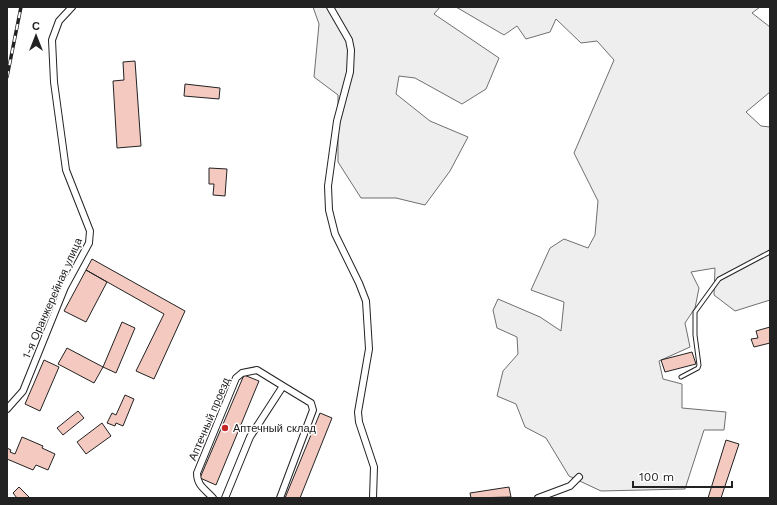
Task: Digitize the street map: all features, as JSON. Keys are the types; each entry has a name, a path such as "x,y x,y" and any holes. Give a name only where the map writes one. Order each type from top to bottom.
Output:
{"street":[{"name":"1-я Оранжерейная улица","path":"7,409 23,391 65,287 89,243 90,231 66,170 54,82 52,40 59,21 72,7"},
{"path":"330,7 349,40 352,59 337,121 328,186 329,210 335,234 360,282 366,301 368,349 358,412 359,422 374,467 373,498"},
{"name":"Аптечный проезд","path":"213,498 200,486 197,481 197,473 236,378 242,373 257,370 283,386"},
{"path":"225,498 250,437 283,386 311,403 313,410 280,498"},
{"path":"538,498 570,486 579,477"}],"lane":[{"path":"681,377 698,368 699,365 693,318 699,306 719,279 770,252"}],"shaded area":[{"path":"313,7 440,7 434,14 499,58 486,89 462,104 415,78 399,76 396,94 430,121 468,137 450,171 425,205 396,198 361,198 338,162 338,95 314,77 319,24"},
{"path":"456,7 760,7 752,13 770,27 770,92 746,112 761,126 770,127 770,300 735,311 714,295 715,268 691,272 699,288 695,308 685,323 690,347 659,361 663,379 682,384 682,408 726,412 724,430 704,430 685,489 601,491 569,476 546,438 525,427 516,404 497,396 503,371 518,354 517,337 497,328 493,310 498,299 540,317 561,331 564,302 531,290 550,248 564,239 588,248 595,235 598,201 574,153 614,60 597,41 581,43 556,19 550,32 526,39 517,26 504,35"}],"building":[{"path":"135,61 141,146 117,148 113,81 124,80 123,62"},
{"path":"185,84 220,88 219,99 184,96"},
{"path":"209,168 227,169 225,196 213,195 214,184 209,184"},
{"path":"92,259 185,311 154,379 136,371 164,314 86,270"},
{"path":"86,270 107,282 86,322 64,311"},
{"path":"122,322 135,328 116,373 103,367"},
{"path":"770,327 770,343 754,347 751,339 758,338 756,331"},
{"path":"67,348 103,367 94,383 58,364"},
{"path":"692,352 696,364 665,372 661,360"},
{"path":"44,360 59,367 40,411 25,404"},
{"path":"244,375 259,381 216,485 200,478"},
{"path":"125,395 134,399 123,426 116,423 115,426 107,423 112,413 116,415"},
{"path":"78,411 84,418 63,435 57,428"},
{"path":"320,413 332,418 300,498 285,498"},
{"path":"102,423 111,436 86,454 77,442"},
{"path":"22,437 43,446 42,448 55,454 48,470 36,465 33,470 7,459 7,448 11,450 10,452 15,454"},
{"path":"726,440 739,444 721,498 708,498"},
{"path":"19,487 29,497 28,498 17,498 13,493"},
{"path":"509,487 511,497 471,498 470,493"}],"railway":[{"path":"7,77 21,7"}],"place":[{"name":"Аптечный склад","path":"225,428"}]}
